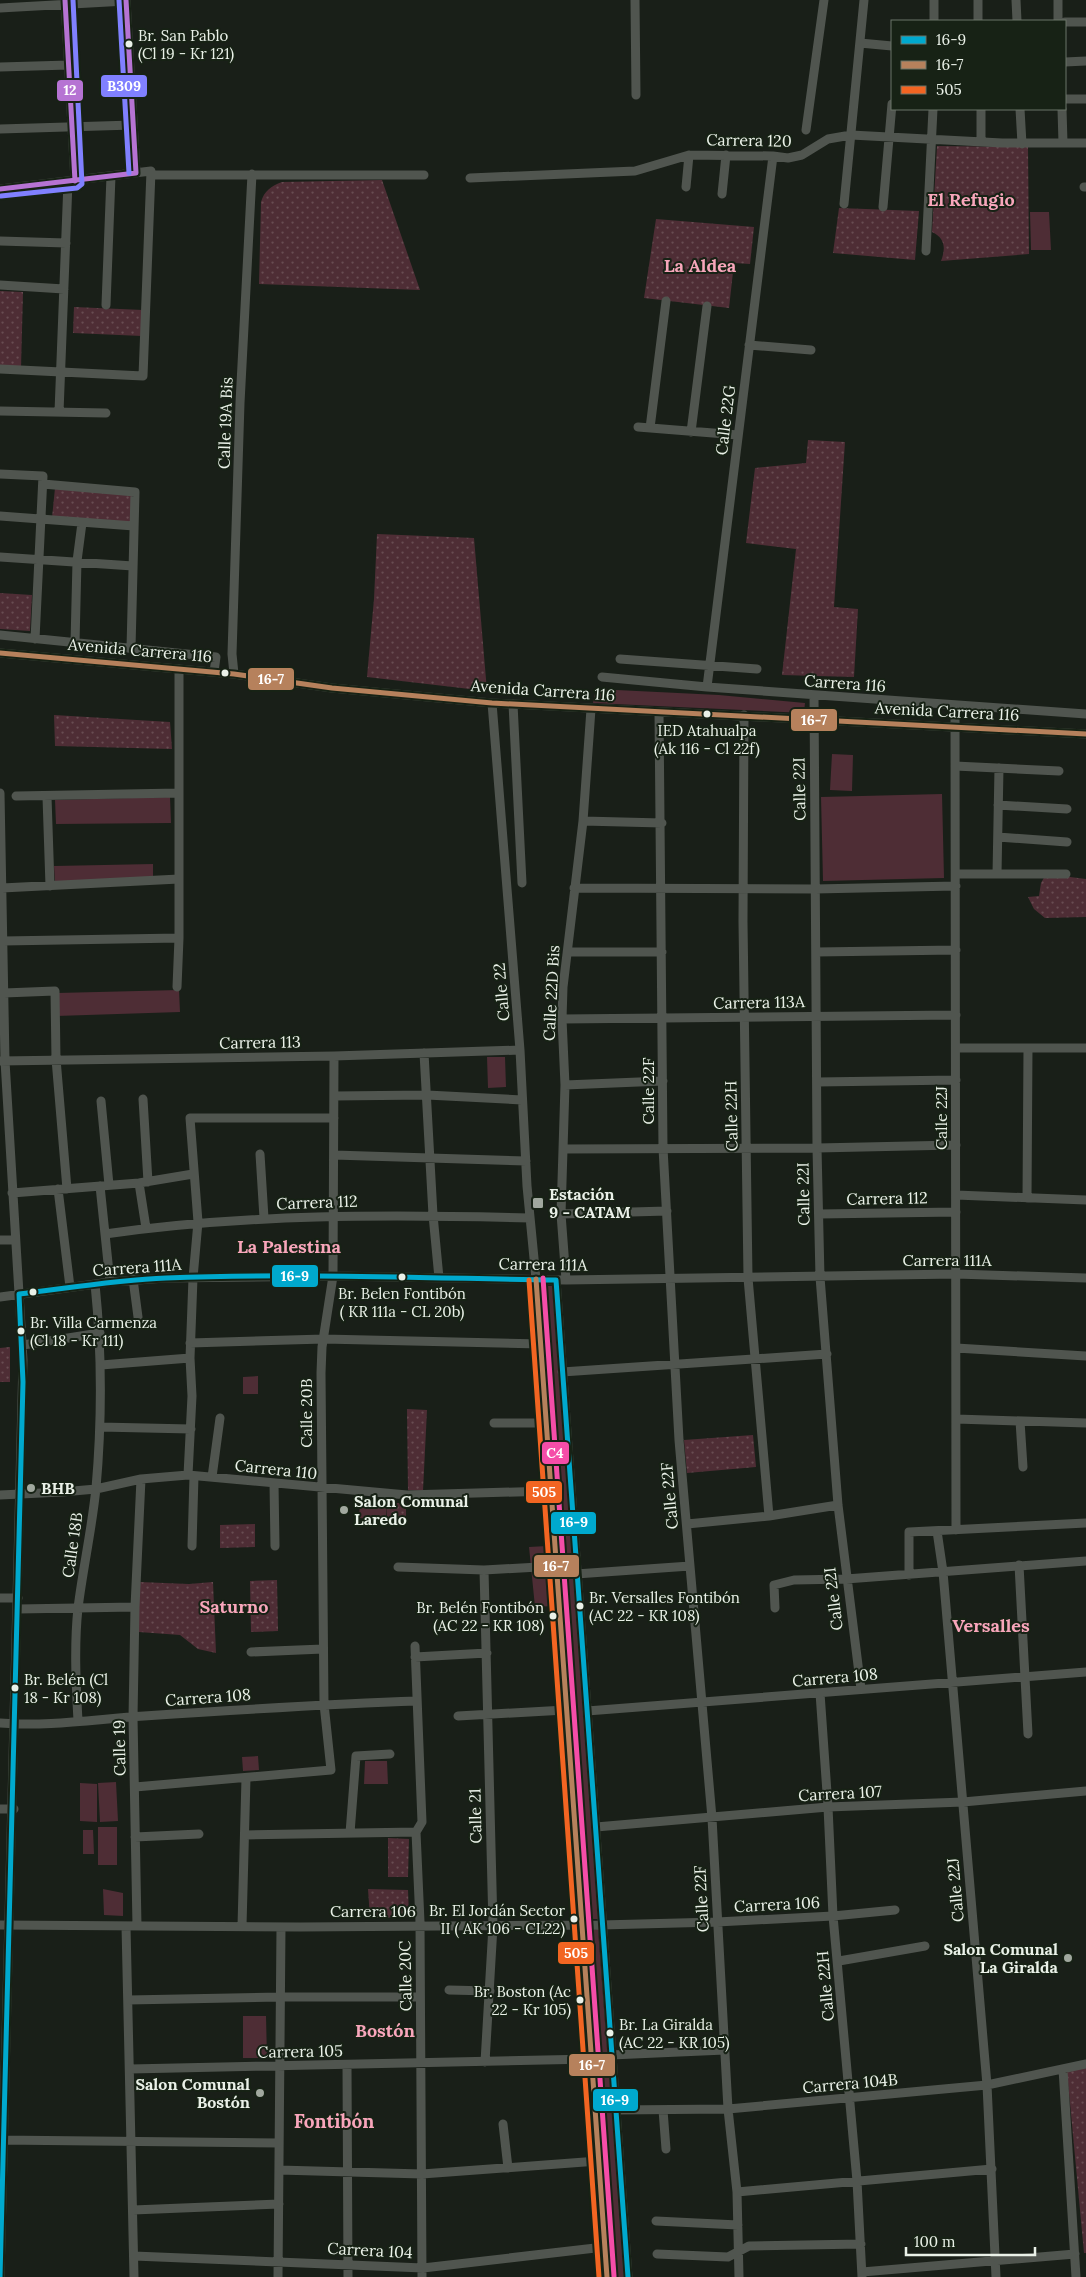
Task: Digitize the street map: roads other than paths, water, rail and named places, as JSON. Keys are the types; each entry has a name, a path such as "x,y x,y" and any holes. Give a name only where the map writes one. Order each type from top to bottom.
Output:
{"street":[{"path":"635,0 636,95"},
{"path":"806,130 824,0"},
{"path":"844,204 864,0"},
{"path":"934,0 934,20"},
{"path":"978,0 978,20"},
{"path":"1016,0 1016,20"},
{"path":"1058,0 1058,20"},
{"path":"0,8 126,1 136,173"},
{"path":"59,412 66,243 72,181 69,65 65,3"},
{"path":"1066,22 1086,22"},
{"path":"860,43 891,46"},
{"path":"1066,62 1086,61"},
{"path":"0,67 69,65"},
{"path":"1066,99 1086,99"},
{"path":"884,207 891,110"},
{"path":"926,251 933,110"},
{"path":"980,110 981,142"},
{"path":"1020,110 1022,144"},
{"path":"1062,110 1063,143"},
{"path":"0,129 134,125"},
{"name":"Carrera 120","path":"470,178 635,171 689,155 796,157 828,139 850,135 1022,144 1086,143"},
{"path":"686,187 689,155"},
{"path":"722,194 726,155"},
{"name":"Calle 22G","path":"707,687 773,156"},
{"path":"0,190 136,173 424,175"},
{"path":"0,369 142,377 151,173"},
{"name":"Calle 19A Bis","path":"234,674 232,654 240,412 252,174"},
{"path":"106,305 111,176"},
{"path":"0,241 66,243"},
{"path":"0,285 64,289"},
{"path":"650,428 666,301"},
{"path":"691,432 706,306"},
{"path":"749,345 811,350"},
{"path":"0,411 106,414"},
{"path":"638,427 738,435"},
{"path":"0,474 135,492 131,648"},
{"path":"34,639 43,480"},
{"path":"0,516 134,526"},
{"path":"75,643 77,561 82,523"},
{"path":"0,557 38,558 133,566"},
{"path":"0,635 216,657 214,672"},
{"name":"Avenida Carrera 116","path":"0,653 234,674 332,688 492,703 1086,734"},
{"path":"620,659 757,670"},
{"path":"177,987 179,938 179,669"},
{"name":"Carrera 116","path":"602,677 955,706 1086,714"},
{"name":"Calle 22I","path":"814,695 817,1148 820,1277 838,1505 861,1690"},
{"name":"Calle 22","path":"492,703 520,1050 526,1161 541,1344 545,1423 592,2059 606,2277"},
{"path":"512,704 522,883"},
{"name":"Calle 22J","path":"955,706 956,1530"},
{"name":"Calle 22D Bis","path":"566,1280 561,1214 565,1085 562,1019 574,888 584,821 591,709"},
{"name":"Calle 22F","path":"660,712 663,1018 662,1148 667,1210 674,1363 690,1566 704,1702 712,1818 728,2109 737,2192 739,2277"},
{"name":"Calle 22H","path":"744,715 743,887 748,1278 769,1516"},
{"path":"955,766 1059,772"},
{"path":"997,874 998,768"},
{"path":"0,793 4,993 3,1061 23,1345 14,1808 0,2277"},
{"path":"16,796 179,794"},
{"path":"47,797 50,886"},
{"path":"998,805 1067,809"},
{"path":"584,821 662,824"},
{"path":"998,838 1066,842"},
{"path":"956,874 1066,874"},
{"path":"2,888 179,879"},
{"path":"574,888 743,887 815,889 956,886"},
{"path":"3,941 179,938"},
{"path":"816,952 956,950"},
{"path":"568,952 662,952"},
{"path":"4,993 54,992 62,1189 70,1287"},
{"name":"Carrera 113A","path":"562,1019 956,1015"},
{"path":"956,1048 1086,1048"},
{"path":"1027,1198 1028,1048"},
{"name":"Carrera 113","path":"3,1061 334,1056 520,1050"},
{"path":"424,1053 433,1215 439,1278"},
{"name":"Calle 20B","path":"246,1778 331,1770 324,1704 321,1373 333,1276 334,1056"},
{"path":"817,1082 956,1080"},
{"path":"565,1085 663,1081"},
{"path":"334,1096 427,1095 522,1100"},
{"path":"143,1098 146,1228"},
{"path":"100,1102 105,1234 110,1282"},
{"path":"192,1546 190,1343 198,1222 190,1118 334,1118"},
{"path":"563,1149 817,1148 956,1145"},
{"path":"0,1155 10,1154"},
{"path":"260,1154 264,1218"},
{"path":"334,1155 526,1161"},
{"path":"12,1193 144,1182 193,1174"},
{"path":"956,1195 1086,1200"},
{"path":"561,1214 667,1210"},
{"name":"Carrera 112","path":"819,1214 956,1212"},
{"name":"Carrera 112","path":"105,1234 198,1222 334,1215 433,1215 530,1218"},
{"path":"0,1240 15,1240"},
{"name":"Carrera 111A","path":"0,1297 133,1279 333,1276 566,1280 956,1274 1086,1278"},
{"path":"133,1279 138,1317"},
{"path":"556,1280 596,1827 601,1924 628,2277"},
{"name":"Calle 18B","path":"78,1721 75,1661 78,1609 96,1488 100,1427 100,1333 95,1284"},
{"path":"23,1345 100,1333"},
{"path":"190,1343 324,1339 541,1344"},
{"path":"956,1348 1086,1356"},
{"path":"562,1372 827,1354"},
{"path":"101,1365 190,1358"},
{"path":"212,1477 220,1418"},
{"path":"956,1420 1086,1423"},
{"path":"1020,1421 1022,1467"},
{"path":"494,1423 545,1423"},
{"path":"100,1427 191,1428"},
{"name":"Carrera 110","path":"0,1495 21,1495 96,1488 141,1479 191,1476 425,1495 550,1491"},
{"name":"Calle 19","path":"136,1926 135,1607 141,1479"},
{"path":"274,1483 275,1546"},
{"path":"687,1524 769,1516 838,1505"},
{"path":"909,1575 910,1532 1086,1523"},
{"name":"Calle 22J","path":"937,1530 943,1572 987,2085 996,2277"},
{"path":"775,1608 774,1585 794,1580 909,1575 1086,1561"},
{"path":"1019,1565 1028,1734"},
{"path":"398,1567 484,1570 556,1566"},
{"path":"576,1574 690,1566"},
{"name":"Calle 21","path":"484,1570 493,1926 485,2062"},
{"path":"0,1598 18,1598"},
{"path":"18,1609 135,1607"},
{"name":"Calle 20C","path":"415,1646 422,1822 416,1832 419,1926 423,2272"},
{"path":"251,1652 324,1649"},
{"path":"415,1658 487,1653"},
{"name":"Carrera 108","path":"587,1711 1086,1672"},
{"name":"Calle 22H","path":"820,1693 833,1916 839,1961 857,2181 862,2275"},
{"name":"Carrera 108","path":"0,1723 78,1721 324,1704 417,1701"},
{"path":"458,1716 565,1710"},
{"path":"350,1833 356,1756 390,1754"},
{"path":"135,1788 246,1778 242,1926"},
{"name":"Carrera 107","path":"596,1827 828,1807 962,1802 1086,1791"},
{"path":"0,1809 14,1808"},
{"path":"245,1835 416,1832"},
{"path":"135,1837 199,1834"},
{"name":"Carrera 106","path":"0,1925 281,1927 582,1925 717,1922 833,1916 895,1910"},
{"path":"126,1926 134,2277"},
{"path":"278,2277 281,1927"},
{"path":"839,1961 925,1946"},
{"path":"449,1990 490,1991"},
{"path":"128,2000 280,1996 420,1997"},
{"path":"611,2055 725,2050"},
{"name":"Carrera 105","path":"130,2069 592,2059"},
{"name":"Carrera 104B","path":"615,2110 728,2109 987,2085 1086,2064"},
{"path":"347,2065 348,2277"},
{"path":"1063,2069 1076,2277"},
{"path":"663,2110 666,2149"},
{"path":"503,2124 508,2168"},
{"path":"3,2140 279,2143"},
{"path":"279,2170 422,2174 598,2161"},
{"path":"737,2192 992,2170"},
{"path":"133,2210 279,2204"},
{"path":"656,2221 738,2225"},
{"path":"657,2254 728,2257 749,2246 861,2244"},
{"name":"Carrera 104","path":"134,2256 348,2264 423,2272 604,2247"},
{"path":"862,2275 1075,2254"}],"place":[{"name":"Br. San Pablo (Cl 19 - Kr 121)","path":"129,44"},
{"name":"IED Atahualpa (Ak 116 - Cl 22f)","path":"707,714"},
{"name":"Estación 9 - CATAM","path":"538,1203"},
{"name":"Br. Belen Fontibón ( KR 111a - CL 20b)","path":"402,1277"},
{"name":"Br. Villa Carmenza (Cl 18 - Kr 111)","path":"21,1331"},
{"name":"BHB","path":"31,1488"},
{"name":"Salon Comunal Laredo","path":"344,1510"},
{"name":"Br. Versalles Fontibón (AC 22 - KR 108)","path":"580,1606"},
{"name":"Br. Belén Fontibón (AC 22 - KR 108)","path":"553,1616"},
{"name":"Br. Belén (Cl 18 - Kr 108)","path":"15,1688"},
{"name":"Br. El Jordán Sector II ( AK 106 - CL22)","path":"574,1919"},
{"name":"Salon Comunal La Giralda","path":"1068,1958"},
{"name":"Br. Boston (Ac 22 - Kr 105)","path":"580,2000"},
{"name":"Br. La Giralda (AC 22 - KR 105)","path":"610,2033"},
{"name":"Salon Comunal Bostón","path":"260,2093"}],"district":[{"name":"El Refugio","path":"971,200"},
{"name":"La Aldea","path":"700,266"},
{"name":"La Palestina","path":"289,1247"},
{"name":"Saturno","path":"234,1607"},
{"name":"Versalles","path":"991,1626"},
{"name":"Bostón","path":"385,2031"},
{"name":"Fontibón","path":"334,2121"}]}
